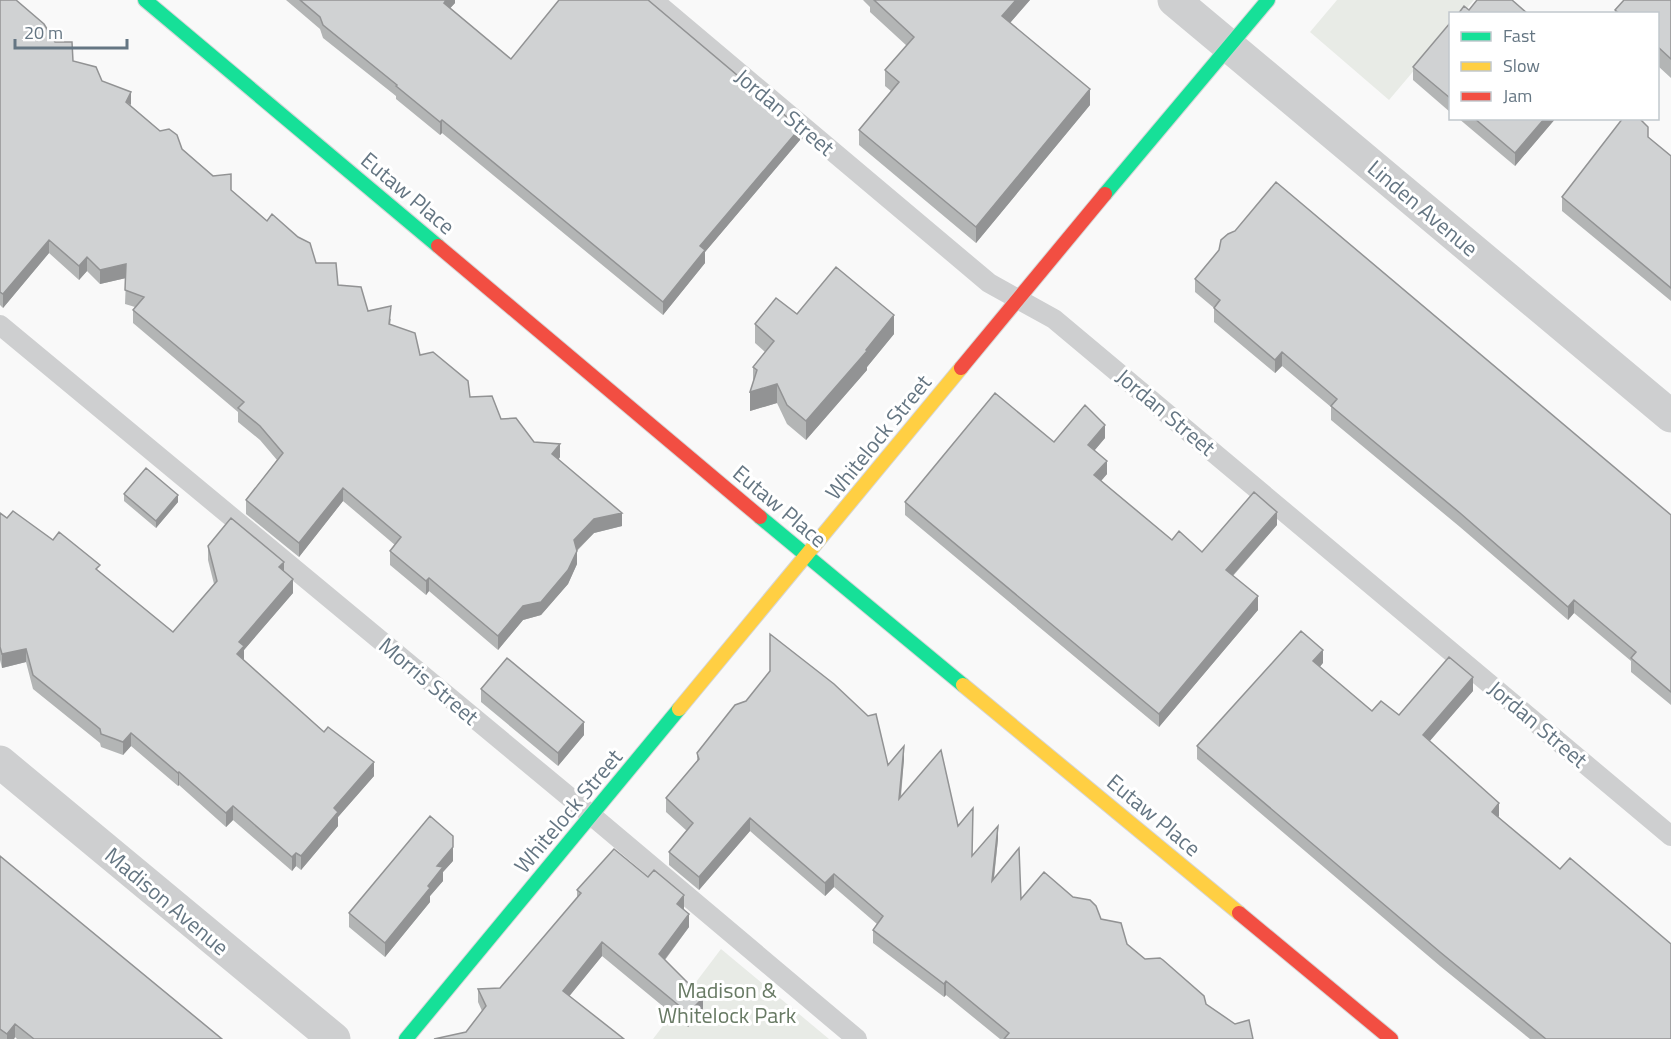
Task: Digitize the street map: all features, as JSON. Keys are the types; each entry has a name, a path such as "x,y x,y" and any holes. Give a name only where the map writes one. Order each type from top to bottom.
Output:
{"street":[{"name":"Eutaw Place","path":"145,0 807,556 1391,1039"},
{"name":"Linden Avenue","path":"1174,0 1671,416"},
{"name":"Whitelock Street","path":"406,1039 1268,0"},
{"name":"Madison Avenue","path":"0,762 334,1039"}],"lane":[{"name":"Jordan Street","path":"653,0 981,276 1049,315 1064,327 1671,836"},
{"name":"Morris Street","path":"0,325 591,815 857,1039"}],"green space":[{"path":"1337,0 1474,0 1464,12 1449,12 1449,29 1389,100 1310,32"},
{"name":"Madison & Whitelock Park","path":"721,949 829,1039 653,1039"}],"building":[{"path":"0,0 16,0 44,24 55,42 72,42 73,61 96,67 102,81 131,92 126,102 160,131 169,129 177,135 182,149 213,176 231,174 231,190 267,221 272,214 298,237 310,243 316,263 336,263 338,285 361,287 368,311 391,306 389,324 415,333 420,355 433,352 468,381 470,397 492,396 501,419 516,418 534,442 560,444 552,454 622,513 594,519 574,540 577,551 568,570 541,602 523,606 498,636 429,578 426,581 390,551 401,537 343,488 299,543 246,500 283,453 260,426 238,408 244,402 133,310 144,297 125,290 126,264 100,270 87,257 79,266 49,240 3,294 0,292"},
{"path":"300,0 446,0 444,3 511,59 559,0 648,0 800,128 700,246 705,250 663,302 442,120 440,122 396,86 323,25 320,17"},
{"path":"874,0 1016,0 1002,16 1090,89 976,227 859,130 899,82 885,70 914,37"},
{"path":"1477,0 1512,0 1526,12 1460,12 1464,6 1469,10"},
{"path":"1624,0 1671,0 1671,59 1659,48 1659,12 1618,12 1615,10"},
{"path":"1449,24 1449,97 1413,67"},
{"path":"1476,120 1543,120 1515,153"},
{"path":"1621,120 1641,120 1648,127 1648,137 1671,156 1671,288 1562,197"},
{"path":"1276,182 1671,515 1671,692 1631,658 1636,652 1574,600 1568,607 1460,513 1331,406 1337,399 1282,352 1275,360 1214,308 1220,300 1195,279 1219,250 1221,240 1235,231"},
{"path":"836,267 894,315 867,351 806,421 787,405 777,384 750,392 757,370 753,367 774,341 755,324 776,298 797,314"},
{"path":"995,393 1054,442 1085,405 1105,425 1088,445 1107,461 1094,475 1172,540 1179,531 1202,552 1254,492 1277,512 1226,570 1258,596 1159,714 905,502"},
{"path":"146,468 178,495 156,521 124,494"},
{"path":"13,511 53,540 59,532 100,565 96,569 173,632 217,581 208,546 231,518 284,562 279,567 293,579 239,642 244,646 237,654 324,732 328,727 374,762 334,808 338,812 301,856 296,853 292,857 233,806 226,813 131,733 123,742 101,734 100,729 33,675 26,649 2,654 0,647 0,513 7,518"},
{"path":"1301,631 1323,650 1313,661 1372,711 1381,701 1399,715 1449,657 1473,677 1423,735 1499,803 1492,812 1560,869 1570,858 1671,944 1671,1039 1546,1039 1197,746"},
{"path":"770,634 834,684 868,716 876,714 888,765 904,746 899,799 941,750 958,826 973,808 972,856 998,826 992,881 1019,848 1021,899 1044,872 1073,897 1090,900 1096,906 1101,919 1121,923 1127,944 1145,959 1160,958 1163,960 1204,996 1206,1004 1235,1024 1249,1020 1253,1039 1004,1039 1009,1033 946,981 944,984 873,930 883,916 834,874 825,883 750,818 699,877 669,852 693,823 666,798 699,759 697,753 735,705 746,701 770,671"},
{"path":"507,658 584,722 558,753 481,689"},
{"path":"430,816 453,836 453,847 437,866 443,867 428,886 430,888 385,943 349,913"},
{"path":"614,849 648,877 654,870 684,895 677,904 689,914 659,954 703,998 688,1013 602,942 563,991 624,1039 434,1039 466,1032 486,1006 478,989 500,988 581,893 577,890"},
{"path":"0,856 222,1039 34,1039 15,1024 7,1034 0,1029"}],"traffic: fast":[{"path":"145,0 438,246"},
{"path":"1105,194 1268,0"},
{"path":"760,517 963,685"},
{"path":"406,1039 679,709"}],"traffic: slow":[{"path":"679,709 961,368"},
{"path":"963,685 1239,913"}],"traffic: jam":[{"path":"961,368 1105,194"},
{"path":"438,246 760,517"},
{"path":"1239,913 1391,1039"}]}
